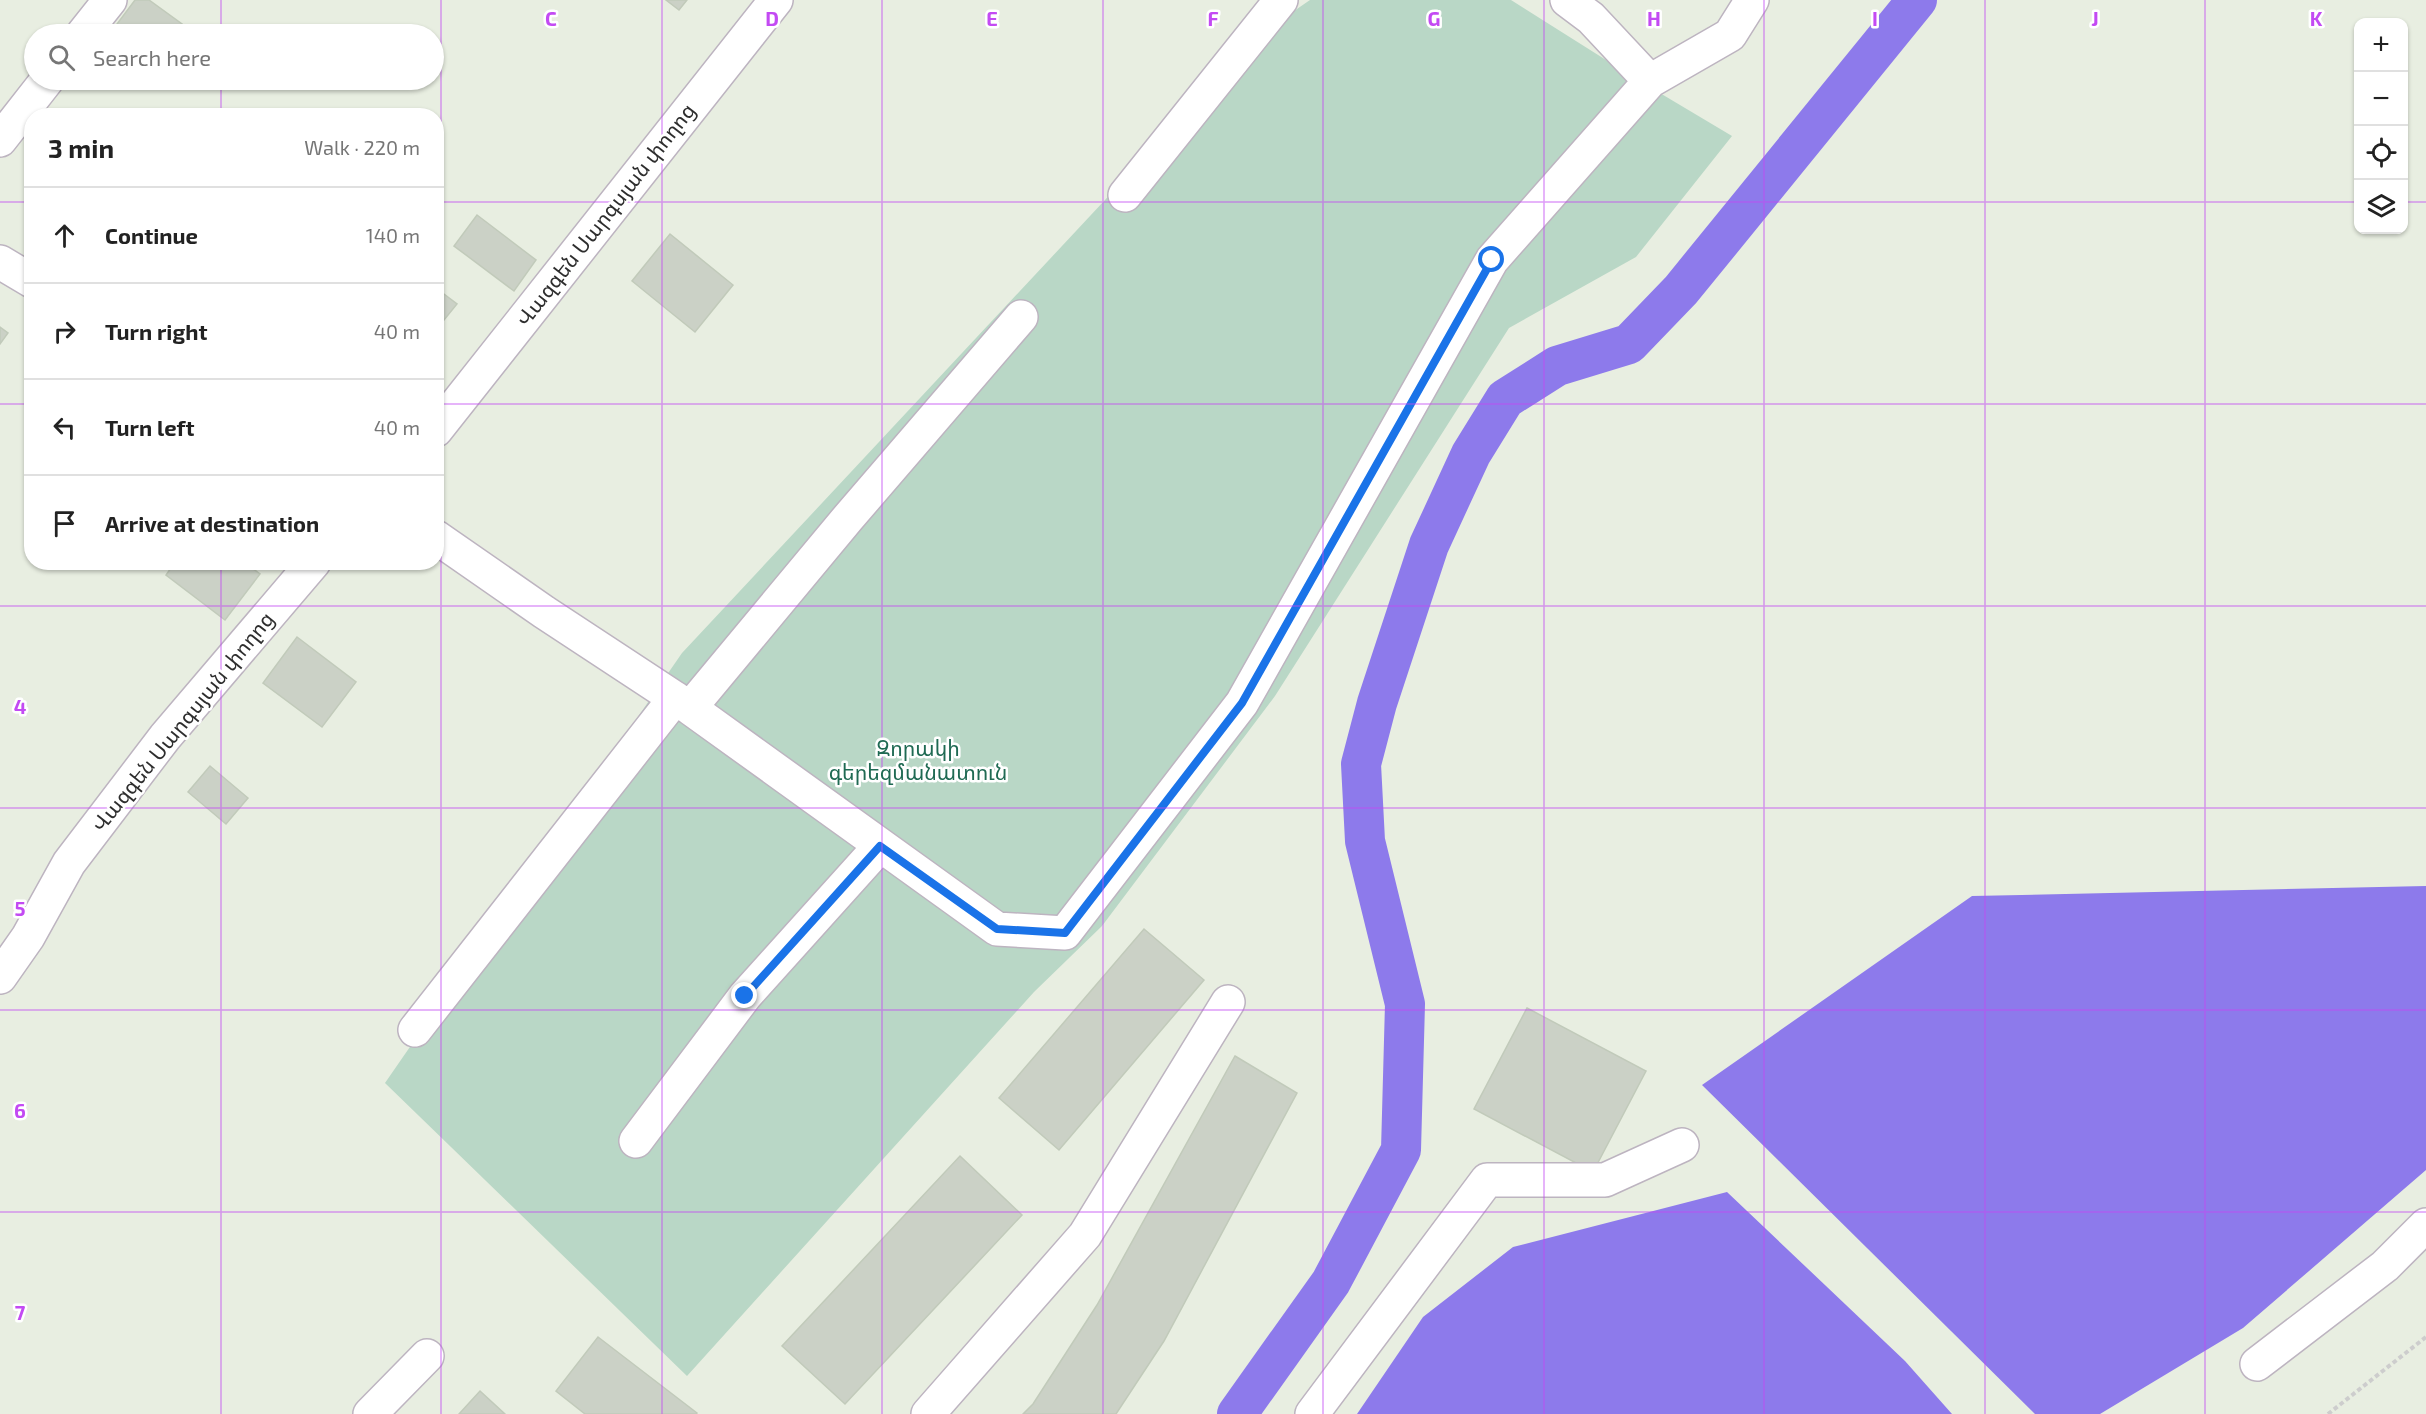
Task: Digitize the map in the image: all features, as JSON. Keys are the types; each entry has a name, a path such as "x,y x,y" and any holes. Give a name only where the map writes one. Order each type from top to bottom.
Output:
{"street":[{"path":"91,24 110,0"},
{"name":"Վազգեն Սարգսյան փողոց","path":"444,420 776,0"},
{"path":"1125,195 1281,0"},
{"path":"1567,0 1591,18 1650,81"},
{"path":"444,542 682,703 997,929 1065,933 1242,703 1492,260 1650,81 1730,35 1752,0"},
{"path":"25,108 39,90"},
{"path":"0,140 24,109"},
{"path":"0,262 24,276"},
{"path":"415,1030 682,703 848,518 1021,317"},
{"name":"Վազգեն Սարգսյան փողոց","path":"0,977 28,937 69,863 165,736 307,570"},
{"path":"636,1141 745,996 880,846"},
{"path":"928,1414 1085,1235 1228,1002"},
{"path":"1312,1414 1487,1180 1605,1180 1682,1145"},
{"path":"2257,1364 2385,1266 2426,1225"},
{"path":"370,1414 427,1356"}],"path":[{"path":"2328,1414 2426,1337"}],"green space":[{"name":"Զորակի գերեզմանատուն","path":"1310,0 1511,0 1732,136 1636,257 1509,328 1275,696 1102,926 1034,992 687,1376 385,1083 682,653 1259,35"}],"shaded area":[{"path":"2426,886 2426,1170 2243,1328 2100,1414 2035,1414 1702,1085 1972,896"},
{"path":"1727,1192 1905,1361 1952,1414 1357,1414 1423,1317 1513,1247"}],"building":[{"path":"135,0 149,0 182,24 117,24"},
{"path":"666,0 687,0 679,10"},
{"path":"477,215 536,260 514,291 454,246"},
{"path":"670,234 733,285 695,332 632,281"},
{"path":"444,294 457,304 444,320"},
{"path":"0,327 8,333 0,344"},
{"path":"169,570 255,570 260,574 225,620 166,575"},
{"path":"297,637 356,682 322,727 263,683"},
{"path":"210,766 248,798 226,824 188,792"},
{"path":"1144,929 1204,980 1059,1150 999,1098"},
{"path":"1527,1008 1646,1071 1593,1172 1474,1109"},
{"path":"1235,1056 1297,1093 1164,1341 1116,1414 1023,1414 1033,1404 1097,1305"},
{"path":"960,1156 1022,1215 845,1404 782,1346"},
{"path":"598,1337 697,1413 585,1414 556,1391"},
{"path":"480,1391 505,1414 459,1414"}],"waterway":[{"path":"1237,1414 1331,1282 1401,1150 1405,1004 1365,841 1361,764 1377,703 1429,545 1471,454 1505,399 1557,366 1629,344 1681,290 1917,0"}],"route":[{"path":"745,996 880,846 997,929 1065,933 1242,703 1492,260"}]}
